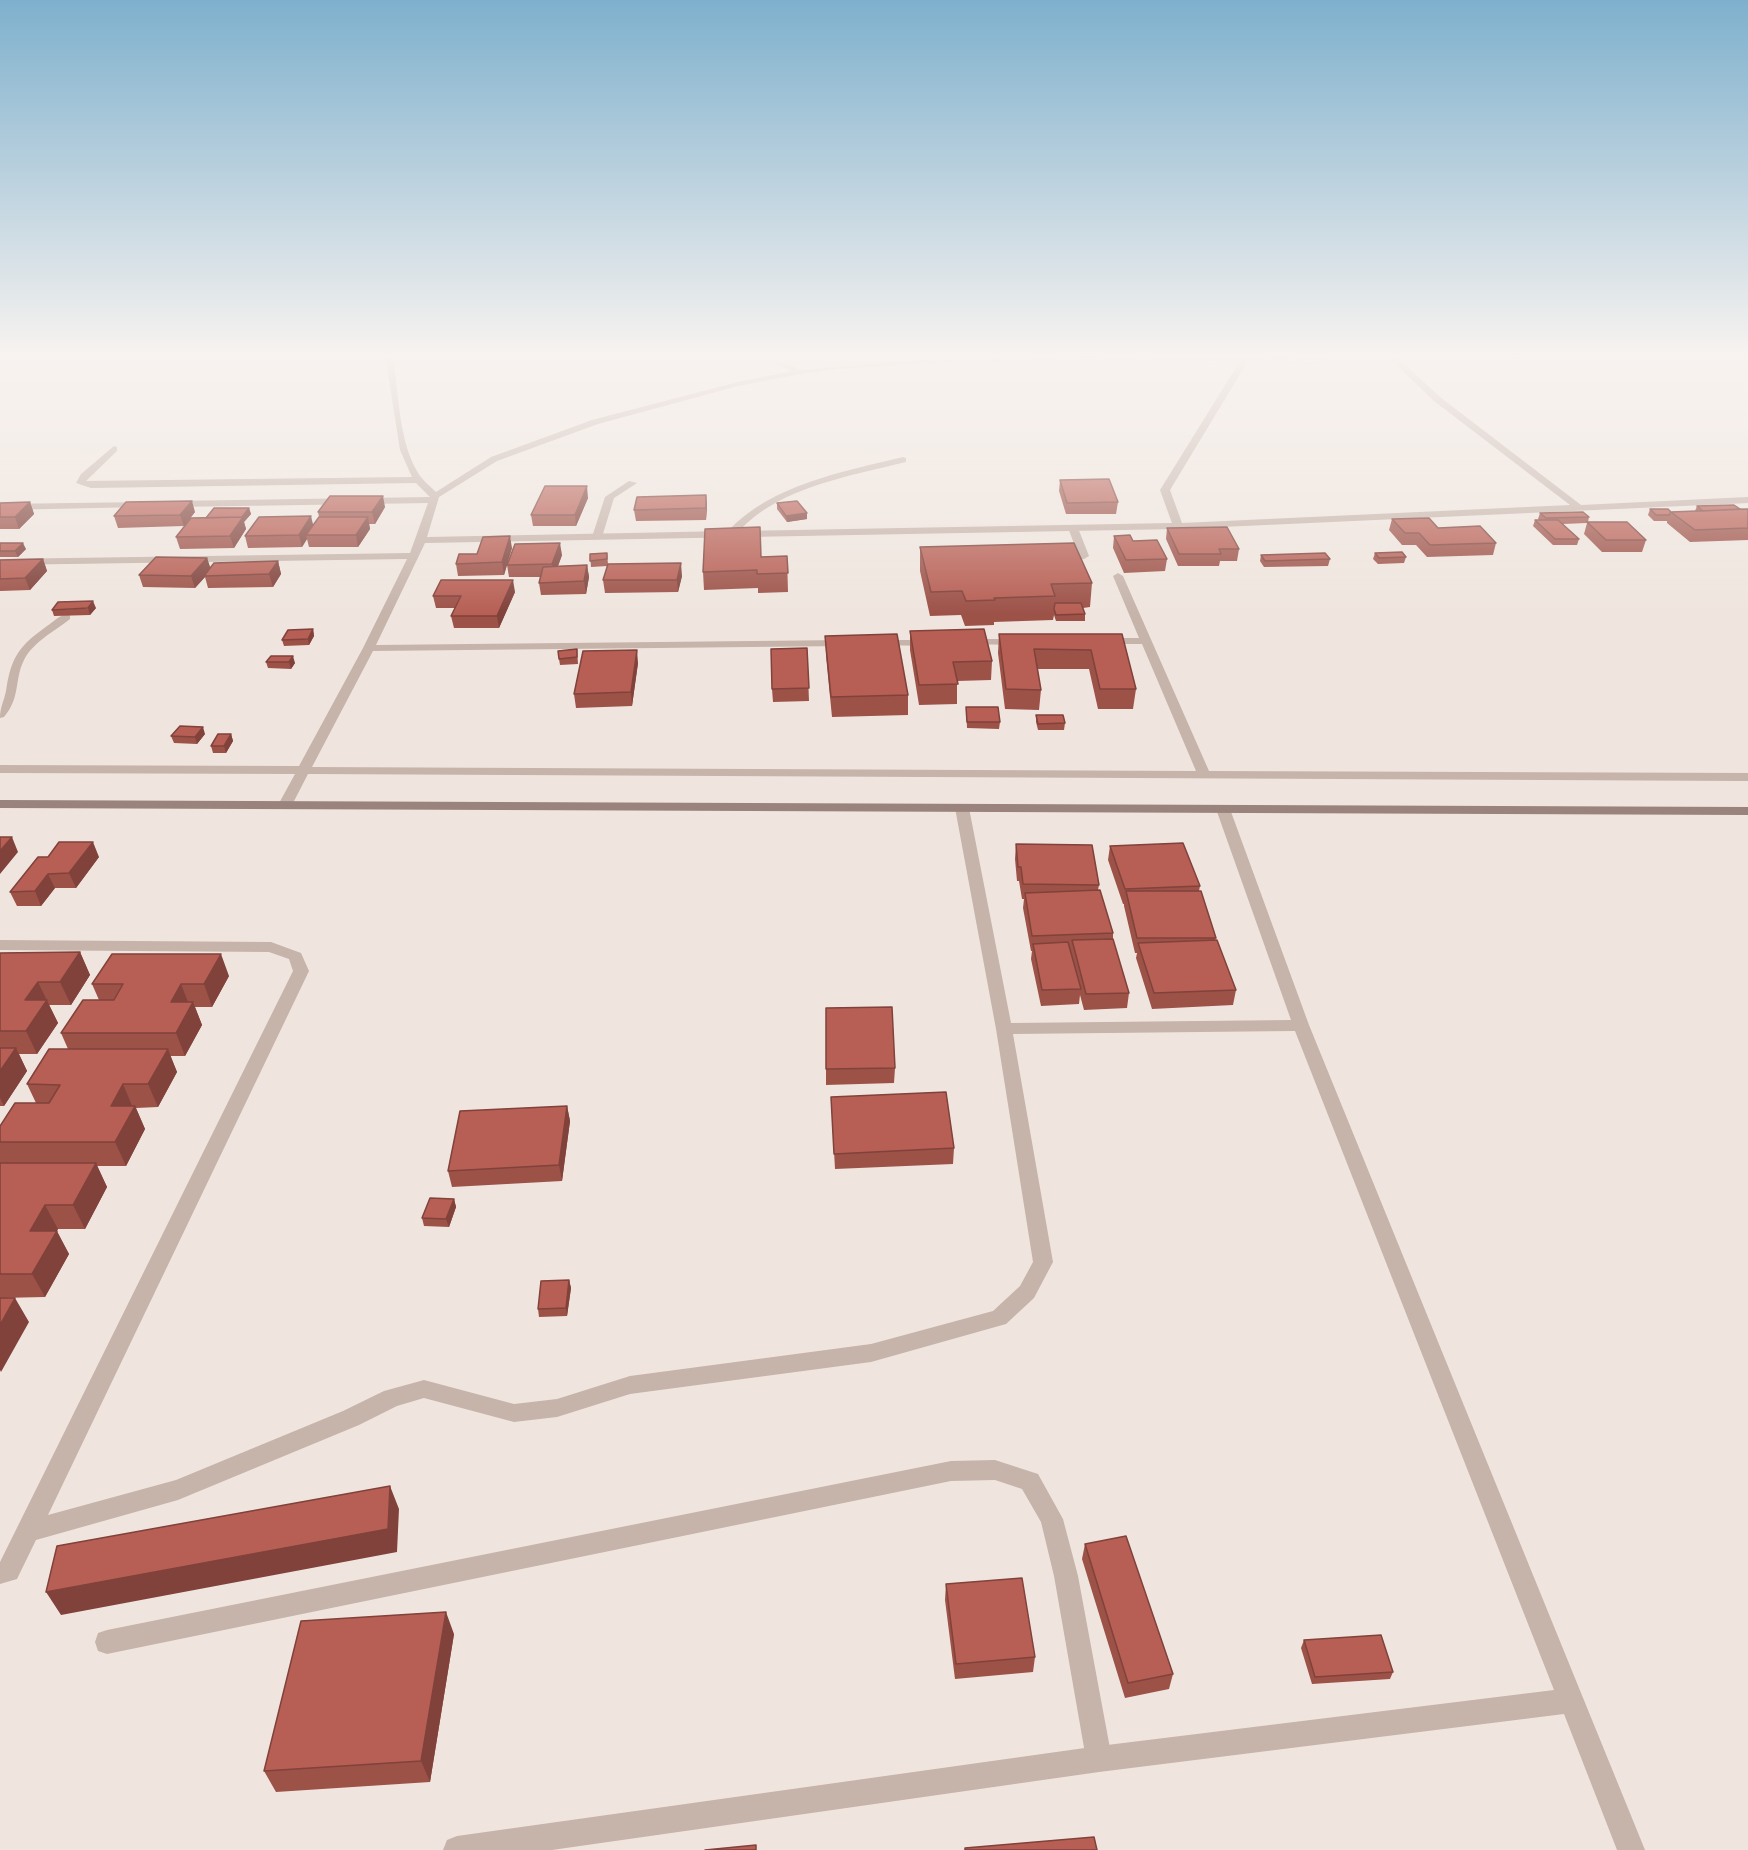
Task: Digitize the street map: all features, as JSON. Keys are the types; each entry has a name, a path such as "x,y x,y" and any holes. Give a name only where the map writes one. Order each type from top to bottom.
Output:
{"main road":[{"path":"0,804 1748,811"}],"street":[{"path":"403,441 413,474 434,498"},
{"path":"164,504 434,498 494,459 542,441"},
{"path":"1178,526 1165,490 1195,441"},
{"path":"1492,441 1577,507"},
{"path":"114,449 84,476 81,483 92,485 420,480"},
{"path":"731,534 740,521 772,502 828,480 903,460"},
{"path":"597,537 610,497 632,483"},
{"path":"285,805 306,770 369,648 421,540 434,498"},
{"path":"421,540 1178,526 1748,500"},
{"path":"0,507 152,504"},
{"path":"1055,561 1084,556 1073,528"},
{"path":"0,562 413,556"},
{"path":"1118,576 1204,774"},
{"path":"0,714 12,696 13,679 18,660 30,646 66,618"},
{"path":"1086,641 1146,641"},
{"path":"369,648 1026,642"},
{"path":"0,769 1748,777"},
{"path":"28,1531 178,1490 351,1418 392,1398 424,1389 514,1413 557,1408 630,1384 871,1353 999,1318 1027,1292 1043,1262 1004,1029 962,808"},
{"path":"1223,809 1301,1025 1631,1850"},
{"path":"0,945 271,947 296,956 301,971 9,1571 0,1573"},
{"path":"1004,1029 1301,1025"},
{"path":"107,1642 951,1471 995,1470 1030,1481 1052,1519 1066,1576 1099,1759"},
{"path":"457,1850 1099,1759 1572,1700"}],"building":[{"path":"1109,479 1118,502 1067,503 1060,480"},
{"path":"545,486 587,486 575,515 531,515"},
{"path":"706,495 706,508 634,510 637,497"},
{"path":"330,496 383,496 372,512 318,512"},
{"path":"192,501 180,515 114,516 126,502"},
{"path":"797,501 807,513 786,516 777,503"},
{"path":"30,502 15,517 0,517 0,503"},
{"path":"1734,505 1740,509 1703,511 1697,506"},
{"path":"214,508 249,508 242,517 206,518"},
{"path":"1650,509 1668,509 1671,512 1669,515 1656,515"},
{"path":"1748,509 1748,528 1695,530 1671,512"},
{"path":"1583,512 1589,517 1546,518 1540,513"},
{"path":"311,516 299,535 245,536 259,517"},
{"path":"243,517 230,536 176,537 191,518"},
{"path":"319,517 368,517 356,535 306,535"},
{"path":"1429,518 1438,528 1480,526 1496,543 1430,545 1419,533 1405,533 1392,519"},
{"path":"1535,520 1558,520 1579,539 1555,539"},
{"path":"1587,522 1627,522 1646,540 1606,540"},
{"path":"760,527 761,557 787,556 788,573 757,574 757,570 703,572 705,529"},
{"path":"1227,527 1239,549 1219,549 1221,554 1179,554 1167,528"},
{"path":"1130,535 1133,541 1157,540 1167,559 1126,560 1114,536"},
{"path":"510,536 502,562 456,564 459,554 477,554 483,537"},
{"path":"0,543 23,543 15,551 0,551"},
{"path":"560,543 552,564 507,565 515,544"},
{"path":"1074,543 1092,583 1051,584 1055,596 966,601 962,591 931,592 920,547"},
{"path":"1402,552 1406,557 1379,558 1375,553"},
{"path":"607,553 607,559 590,561 590,554"},
{"path":"1325,553 1330,559 1265,561 1261,555"},
{"path":"156,557 207,558 191,576 139,575"},
{"path":"43,559 25,578 0,579 0,560"},
{"path":"278,561 269,574 204,576 214,563"},
{"path":"681,563 677,580 603,580 608,564"},
{"path":"587,565 584,581 539,583 543,567"},
{"path":"441,580 513,580 497,616 451,616 461,596 433,596"},
{"path":"93,601 88,608 52,610 58,602"},
{"path":"1055,603 1081,603 1085,614 1056,615"},
{"path":"313,629 308,639 282,640 288,630"},
{"path":"984,629 992,661 953,662 958,684 919,685 910,631"},
{"path":"897,634 908,695 831,697 825,636"},
{"path":"999,634 1122,634 1136,689 1100,689 1091,650 1034,649 1041,690 1006,689"},
{"path":"807,648 809,688 772,689 771,649"},
{"path":"577,649 577,657 559,659 558,651"},
{"path":"637,650 631,692 574,694 583,651"},
{"path":"271,656 293,656 289,662 266,662"},
{"path":"966,707 998,707 1000,722 967,722"},
{"path":"1036,715 1063,715 1065,723 1038,724"},
{"path":"180,726 203,727 195,737 171,736"},
{"path":"218,734 231,734 224,746 211,746"},
{"path":"0,837 12,837 0,851"},
{"path":"59,842 93,842 69,873 48,874 35,891 10,892 38,857 48,857"},
{"path":"1183,843 1200,886 1125,889 1110,846"},
{"path":"1016,844 1092,845 1099,885 1023,884 1021,867 1018,867"},
{"path":"1100,890 1113,933 1032,936 1025,893"},
{"path":"1126,891 1201,891 1216,938 1137,938"},
{"path":"1113,939 1129,993 1086,994 1072,940"},
{"path":"1217,940 1236,990 1154,993 1138,943"},
{"path":"1068,942 1081,989 1042,990 1033,944"},
{"path":"80,952 60,982 38,982 25,1000 47,1000 26,1031 0,1031 0,953"},
{"path":"112,954 221,954 204,984 181,984 171,1002 193,1002 176,1033 61,1033 83,1000 114,1000 123,984 92,984"},
{"path":"892,1007 895,1068 826,1069 826,1008"},
{"path":"0,1048 16,1048 0,1071"},
{"path":"49,1049 168,1049 148,1084 123,1084 111,1106 135,1106 115,1142 0,1142 0,1126 15,1103 49,1103 60,1085 27,1084"},
{"path":"946,1092 954,1148 834,1154 831,1097"},
{"path":"567,1106 559,1165 448,1171 460,1111"},
{"path":"0,1163 96,1163 73,1205 45,1205 30,1231 57,1231 32,1274 0,1274"},
{"path":"430,1198 454,1199 446,1219 422,1218"},
{"path":"569,1280 566,1308 538,1309 541,1281"},
{"path":"0,1298 15,1298 0,1325"},
{"path":"390,1486 388,1529 46,1592 57,1546"},
{"path":"1126,1536 1173,1674 1128,1683 1085,1544"},
{"path":"1022,1578 1035,1657 956,1664 946,1584"},
{"path":"446,1612 421,1761 264,1771 301,1621"},
{"path":"1381,1635 1393,1672 1315,1677 1304,1640"},
{"path":"1094,1837 1097,1850 965,1850 965,1848"},
{"path":"756,1845 756,1850 705,1850"}]}
